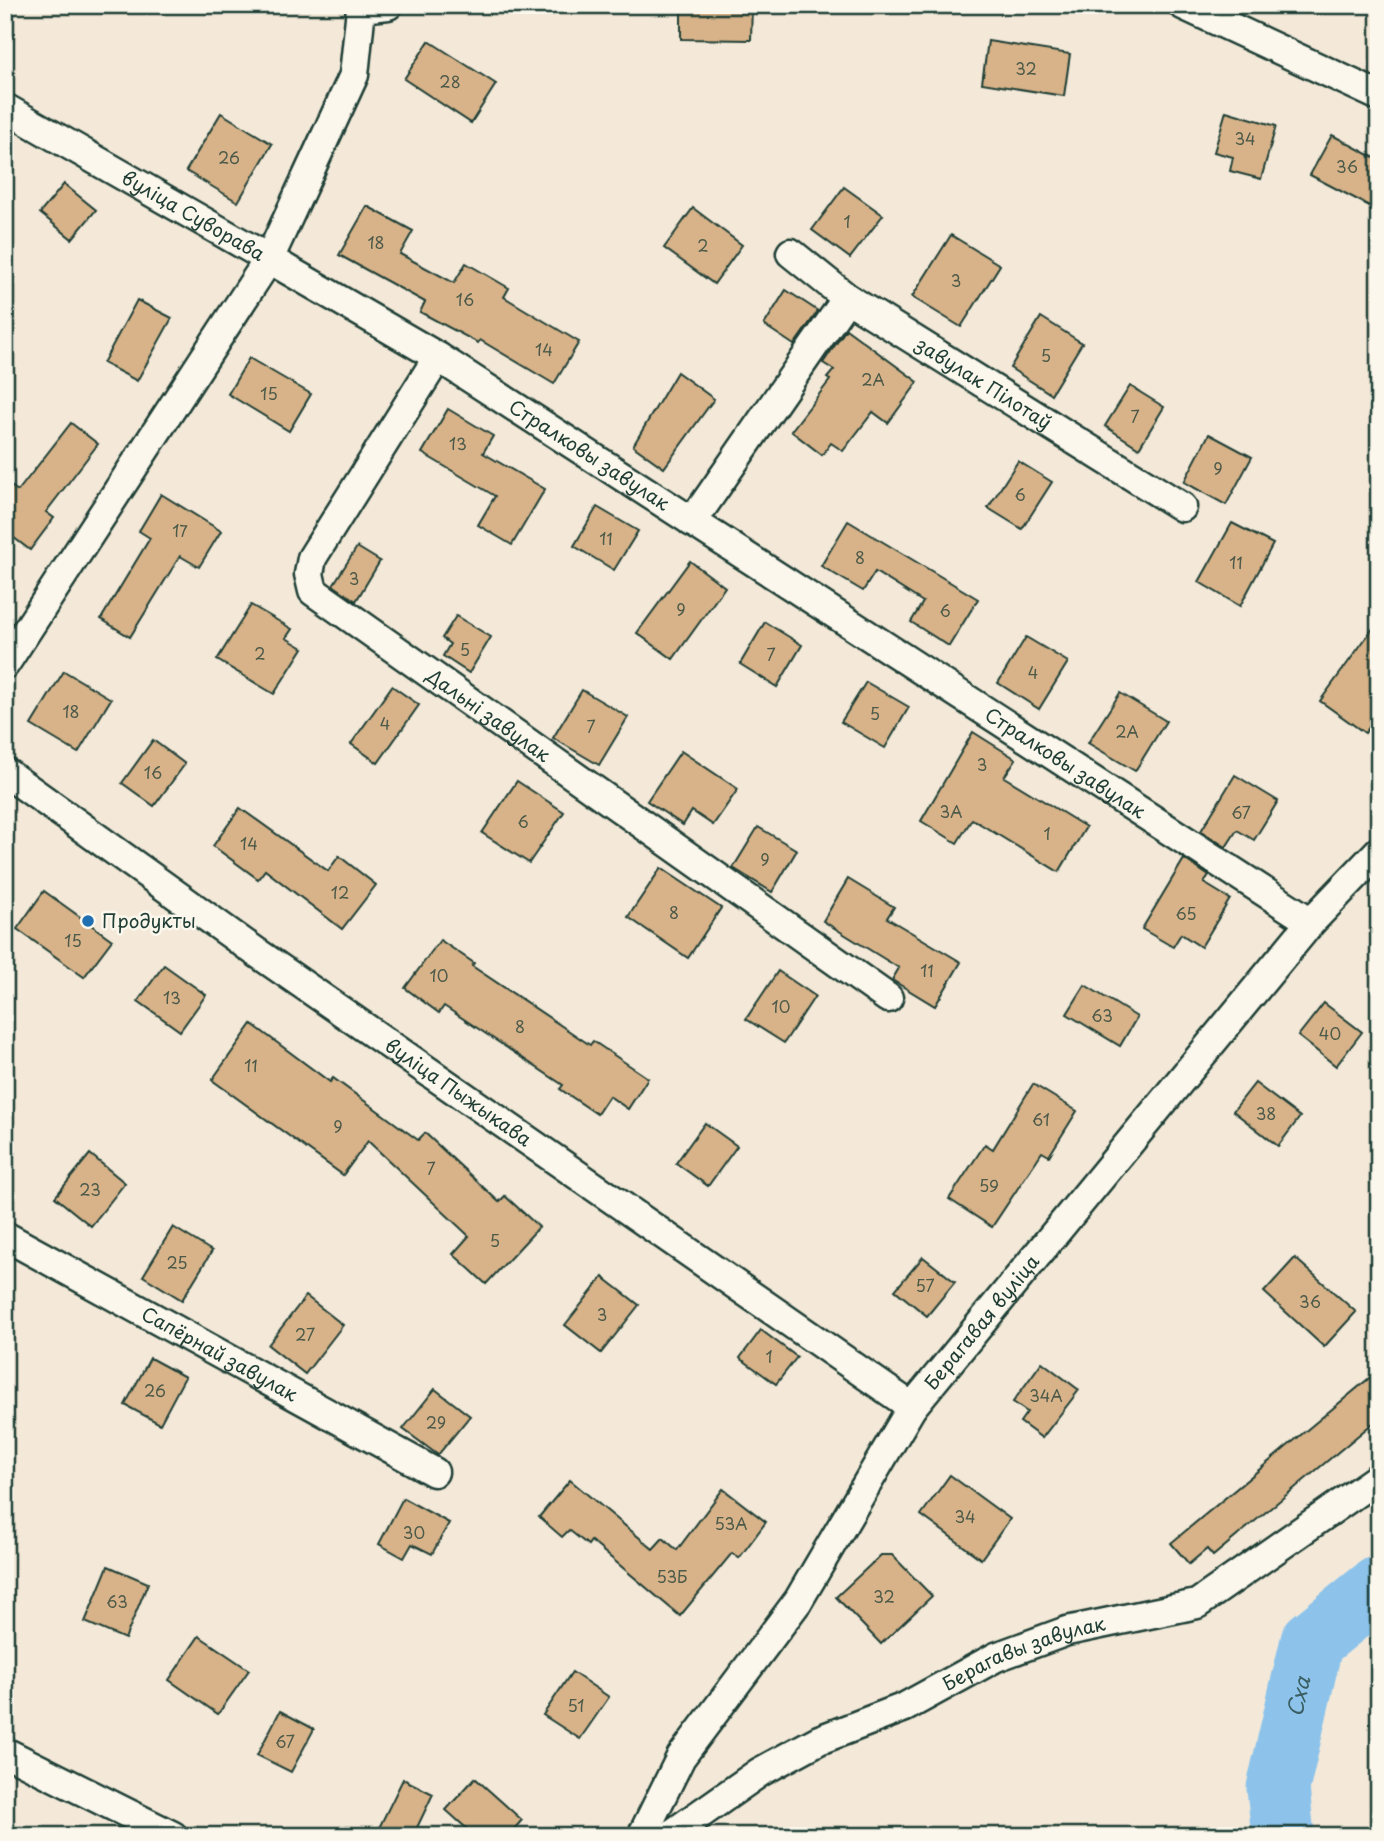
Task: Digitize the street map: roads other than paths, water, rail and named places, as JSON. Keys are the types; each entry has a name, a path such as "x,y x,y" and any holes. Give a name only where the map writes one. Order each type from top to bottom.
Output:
{"street":[{"path":"1183,5 1379,96"},
{"name":"вуліца Суворава","path":"5,108 269,259 354,75 370,6"},
{"name":"завулак Пілотаў","path":"791,253 847,299 1182,507"},
{"path":"5,664 269,259"},
{"name":"Стралковы завулак","path":"269,259 438,357 1311,922"},
{"path":"692,522 847,299"},
{"name":"Дальні завулак","path":"438,357 312,558 309,574 313,591 327,604 888,998"},
{"name":"вуліца Пыжыкава","path":"5,772 267,960 912,1407"},
{"name":"Берагавая вуліца","path":"642,1836 681,1757 797,1601 912,1407 1311,922 1379,851"},
{"name":"Сапёрнай завулак","path":"5,1236 434,1472"},
{"name":"Берагавы завулак","path":"669,1836 783,1759 819,1740 905,1707 996,1657 1067,1631 1197,1604 1379,1477"},
{"path":"5,1752 173,1836"}],"waterway":[{"name":"Сха","path":"1283,1836 1278,1788 1312,1641 1379,1587"}],"place":[{"name":"Продукты","path":"88,921"}]}
